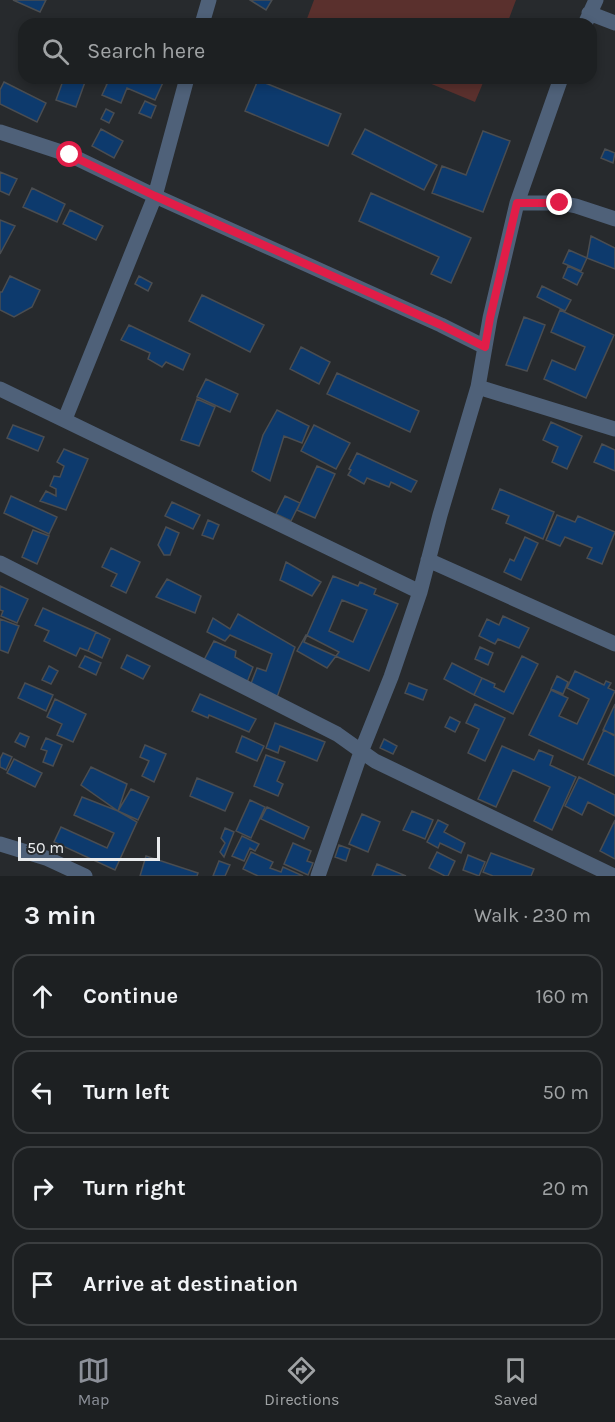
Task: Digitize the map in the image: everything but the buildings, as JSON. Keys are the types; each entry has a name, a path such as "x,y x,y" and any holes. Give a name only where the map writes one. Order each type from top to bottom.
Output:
{"street":[{"path":"204,18 209,0"},
{"path":"590,12 615,23"},
{"path":"65,420 155,196 185,84"},
{"path":"318,876 420,592 478,387 490,318 517,203 559,84"},
{"path":"0,132 70,155 485,347"},
{"path":"517,203 560,203 615,219"},
{"path":"478,387 615,429"},
{"path":"0,389 420,592"},
{"path":"428,560 615,644"},
{"path":"0,563 338,734 375,761 614,876"},
{"path":"0,844 46,858 85,876"}],"shaded area":[{"path":"314,0 516,0 509,18 307,18"},
{"path":"432,84 482,84 475,102"}],"route":[{"path":"70,155 485,347 517,203 560,203"}]}
